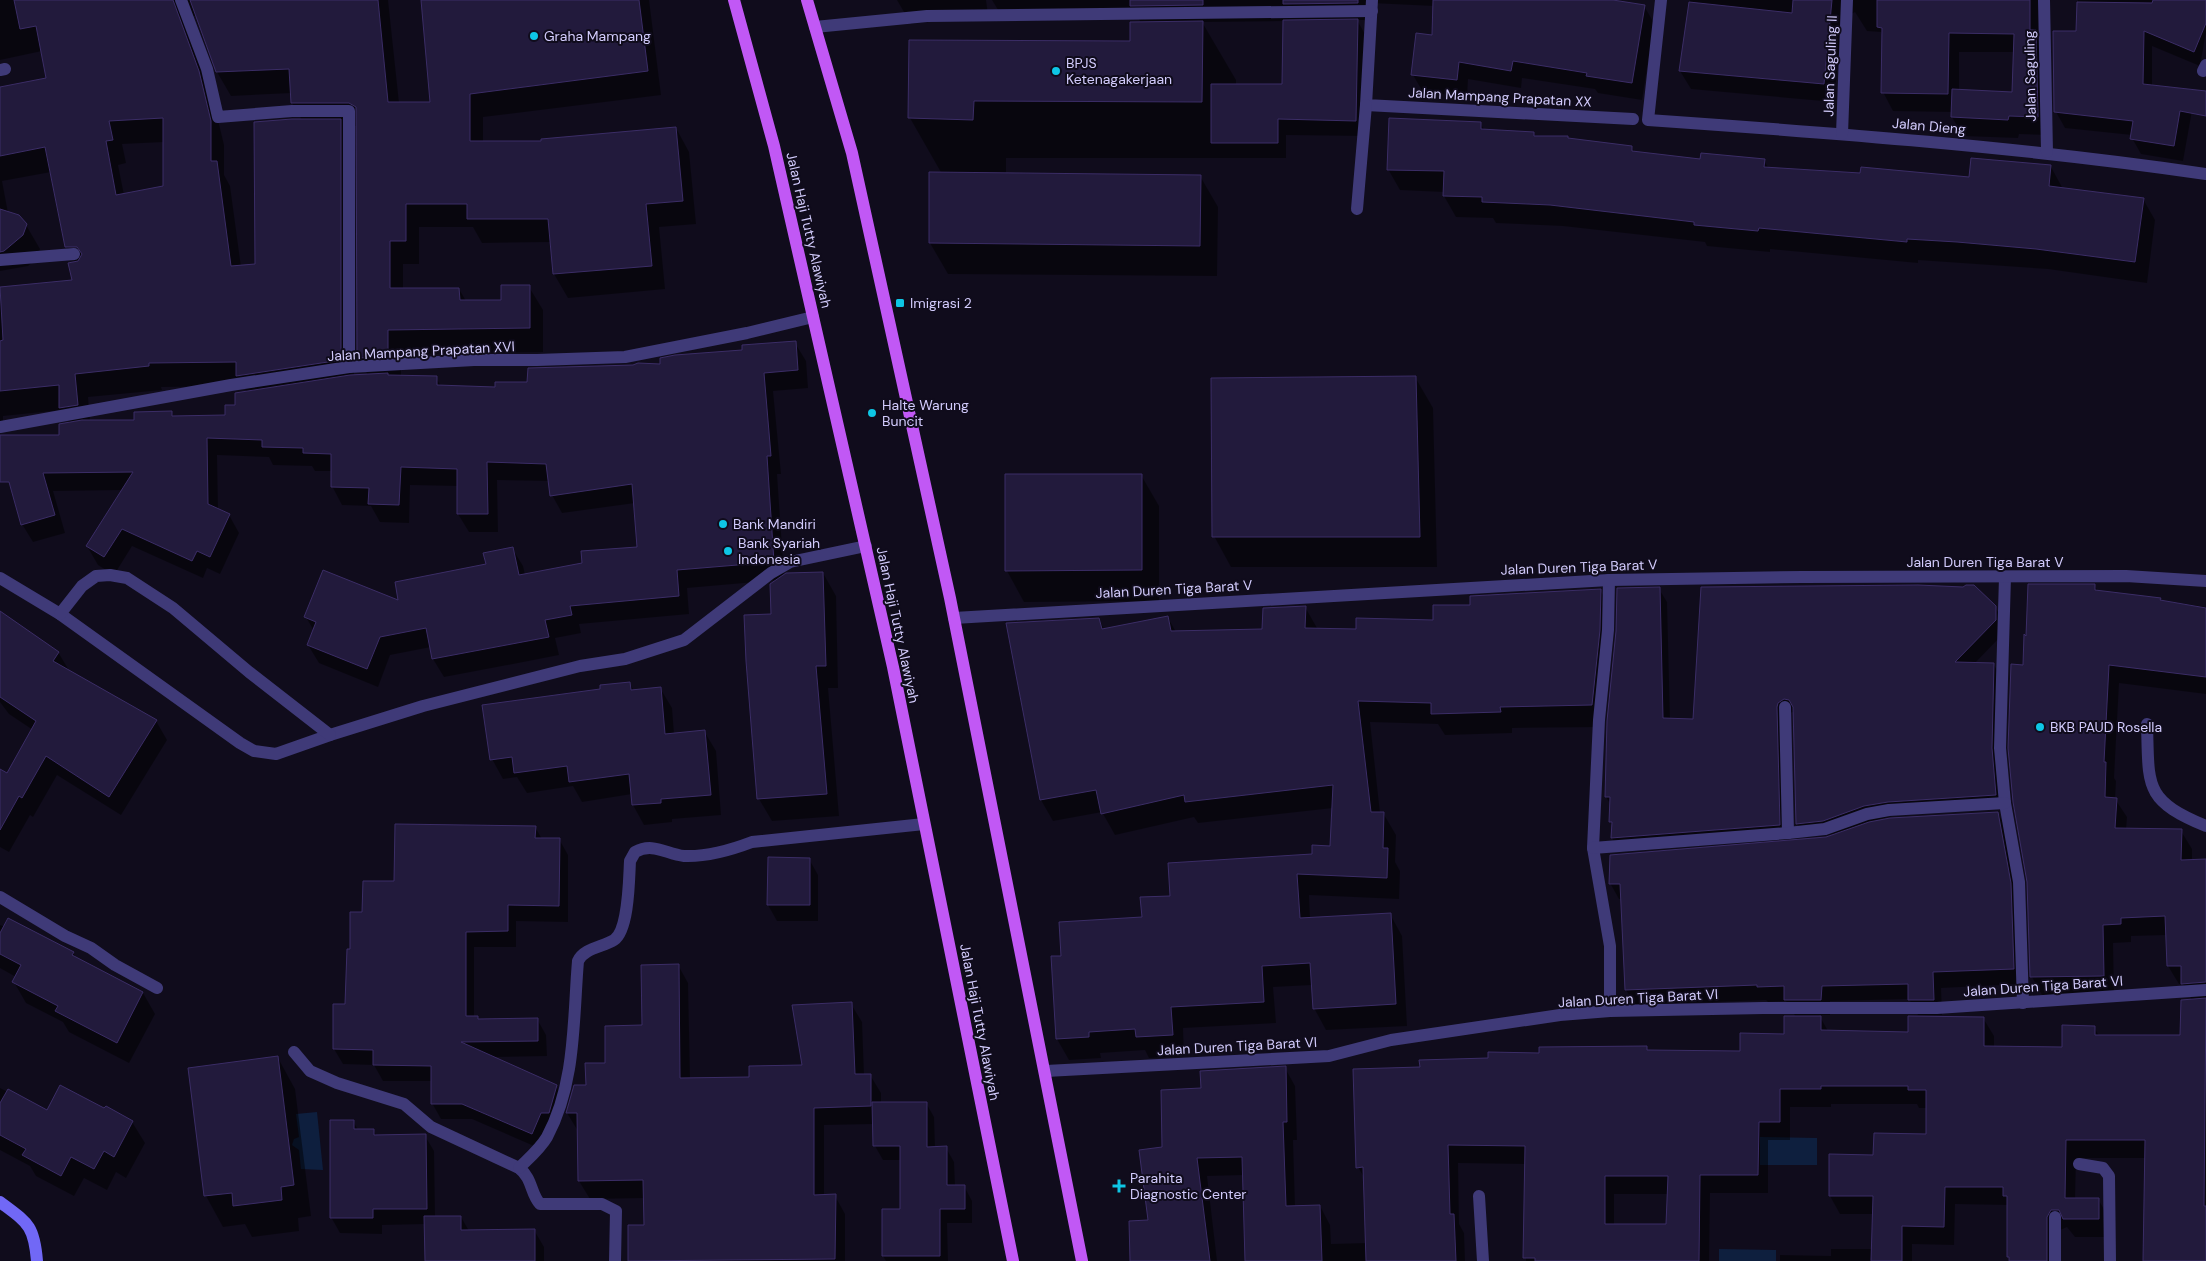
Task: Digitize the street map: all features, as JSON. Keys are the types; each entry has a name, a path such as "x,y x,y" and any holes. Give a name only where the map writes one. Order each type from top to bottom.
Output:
{"main road":[{"name":"Jalan Haji Tutty Alawiyah","path":"734,0 774,146 866,546 1012,1261"},
{"path":"807,0 852,153 954,618 1046,1071 1082,1261"}],"street":[{"path":"181,0 207,69 218,118 292,111 348,110 349,367"},
{"name":"Jalan Dieng","path":"1661,0 1648,120 1842,134 2047,152 2206,174"},
{"name":"Jalan Saguling II","path":"1842,134 1848,0"},
{"name":"Jalan Saguling","path":"2044,0 2047,152"},
{"path":"815,27 927,16 1372,6 1366,105 1356,209"},
{"name":"Jalan Mampang Prapatan XX","path":"1366,105 1633,119"},
{"path":"0,260 74,254"},
{"name":"Jalan Mampang Prapatan XVI","path":"0,427 231,385 349,367 474,360 625,357 747,333 813,317"},
{"path":"0,578 60,614 144,676 254,751 276,754 423,706 580,666 625,659 684,640 771,573 790,562 866,546"},
{"path":"60,614 82,586 96,576 110,575 127,578 173,608 249,672 330,735"},
{"name":"Jalan Duren Tiga Barat V","path":"954,618 1609,580 1802,577 2126,576 2206,581"},
{"path":"2005,577 2000,748 2005,803 2019,882 2023,1003"},
{"path":"1609,580 1608,630 1599,720 1594,848 1610,946 1610,1011"},
{"path":"1785,707 1788,834"},
{"path":"2147,724 2149,778 2158,797 2176,813 2206,826"},
{"path":"1594,848 1788,834 1825,829 1867,814 1889,810 2005,803"},
{"path":"518,1168 546,1138 554,1122 570,1071 578,961 584,954 614,940 622,929 630,861 635,852 648,848 658,848 684,856 700,855 752,842 924,824"},
{"path":"0,897 65,936 91,948 115,965 157,988"},
{"name":"Jalan Duren Tiga Barat VI","path":"1046,1071 1329,1056 1391,1040 1560,1015 1610,1011 1764,1008 1937,1008 2206,990"},
{"path":"294,1052 310,1071 336,1083 404,1104 431,1127 518,1168 527,1175 536,1200 540,1204 602,1204 616,1211 614,1261"},
{"path":"2078,1164 2104,1168 2108,1176 2110,1261"},
{"path":"1479,1196 1483,1261"},
{"path":"0,1202 30,1226 35,1241 37,1261"},
{"path":"2055,1217 2055,1261"}],"water":[{"path":"317,1112 323,1170 301,1169 299,1150 292,1145 294,1139 299,1137 296,1114"},
{"path":"1760,1137 1817,1138 1817,1165 1760,1165"},
{"path":"1719,1249 1776,1250 1776,1261 1719,1261"}],"building":[{"path":"14,0 173,0 199,71 211,121 211,161 217,161 231,266 255,264 254,122 292,119 341,119 341,360 236,376 236,362 149,363 149,366 75,374 78,405 59,408 59,385 0,391 0,341 3,340 0,287 72,280 68,263 78,261 82,254 77,247 65,247 45,147 0,156 0,87 46,78 36,26 20,29","holes":["163,118 163,186 116,195 106,141 113,140 109,121"]},
{"path":"190,0 378,0 388,102 430,102 421,0 639,0 648,71 470,94 470,141 541,141 541,139 676,127 683,201 646,204 652,266 553,274 548,219 467,219 467,204 406,204 406,241 390,241 390,288 459,288 460,300 501,300 501,285 530,285 530,328 388,330 388,357 357,358 356,107 349,103 291,103 289,69 216,72"},
{"path":"1130,0 1203,0 1203,5 1130,6"},
{"path":"1283,0 1358,0 1358,3 1283,4"},
{"path":"1433,0 1613,0 1645,5 1632,83 1586,76 1587,73 1513,61 1511,71 1459,62 1457,80 1411,75 1416,33 1432,35"},
{"path":"1793,0 1832,0 1824,84 1679,71 1689,2 1792,13"},
{"path":"1877,0 2030,0 2030,30 2036,30 2038,117 2009,116 2008,120 1951,117 1952,89 2012,92 2014,34 1949,33 1948,94 1881,93 1882,28 1877,27"},
{"path":"2153,0 2206,0 2206,23 2194,52 2144,31 2143,84 2206,91 2206,116 2180,111 2174,146 2130,139 2133,121 2054,112 2053,31 2076,31 2077,2 2152,3"},
{"path":"1358,19 1356,121 1278,119 1278,143 1211,143 1211,84 1282,84 1283,20"},
{"name":"BPJS Ketenagakerjaan","path":"1203,21 1202,102 974,101 973,120 908,118 909,40 1130,41 1130,22"},
{"path":"1389,118 1481,122 1481,129 1534,132 1534,136 1568,136 1568,138 1632,146 1632,151 1700,159 1701,153 1765,159 1764,167 1860,173 1861,167 1969,177 1971,158 2051,165 2049,186 2144,198 2135,262 2036,249 1957,242 1907,239 1907,242 1759,228 1758,231 1694,225 1694,222 1550,205 1482,202 1482,197 1443,196 1444,171 1387,170"},
{"path":"929,172 1201,175 1200,246 929,243"},
{"path":"0,209 19,215 27,224 23,235 4,251 0,252"},
{"path":"796,341 798,370 764,373 771,456 767,456 774,562 677,570 679,596 570,606 572,615 545,620 549,637 432,659 426,628 380,637 367,669 307,645 316,622 304,617 323,570 398,600 395,582 486,564 483,553 513,547 519,575 582,563 581,551 637,547 632,484 550,496 546,464 487,462 488,514 457,514 457,469 401,467 399,505 368,504 369,488 331,487 331,454 303,453 303,448 262,447 262,440 207,438 208,504 230,514 210,557 197,551 192,561 122,529 104,557 86,546 133,472 43,473 55,515 21,525 9,482 0,482 0,435 59,435 59,424 82,420 134,420 134,412 172,411 172,416 225,415 225,405 235,405 235,393 350,375 388,373 388,375 437,376 437,385 495,387 495,382 527,382 528,368 633,365 638,363 660,364 660,358 675,355 742,350 742,345"},
{"path":"1416,376 1420,537 1212,537 1211,378"},
{"path":"1005,474 1142,474 1142,570 1005,571"},
{"path":"823,572 826,666 816,666 827,794 757,799 744,615 771,614 770,584 786,573"},
{"path":"2028,584 2095,584 2095,590 2161,598 2160,600 2206,608 2206,677 2109,665 2104,762 2106,762 2105,797 2117,798 2115,828 2182,829 2181,860 2206,859 2206,982 2181,984 2181,966 2167,966 2165,916 2121,918 2121,924 2103,925 2104,976 2030,977 2027,882 2013,802 2008,748 2011,664 2023,665"},
{"path":"1918,585 1963,587 1974,585 1996,606 1996,620 1955,662 1994,663 1992,748 1996,795 1888,802 1864,806 1823,821 1796,824 1793,707 1789,700 1784,699 1778,703 1777,707 1780,825 1611,838 1612,822 1609,822 1610,797 1605,797 1607,721 1616,631 1617,588 1660,587 1663,718 1693,719 1701,587"},
{"path":"1601,589 1600,630 1592,705 1500,707 1501,712 1431,714 1431,703 1358,701 1371,812 1384,812 1383,848 1388,848 1387,878 1297,874 1300,918 1391,913 1396,1004 1313,1009 1310,963 1262,966 1264,1002 1171,1007 1173,1035 1136,1037 1135,1029 1089,1032 1089,1037 1056,1039 1051,956 1061,956 1059,922 1142,917 1140,897 1170,896 1168,863 1312,854 1312,845 1330,846 1333,785 1185,802 1184,795 1101,814 1096,790 1040,800 1006,623 1099,618 1102,629 1168,616 1171,631 1262,629 1263,608 1306,606 1305,628 1356,629 1356,618 1433,620 1433,605 1470,605 1470,596"},
{"path":"0,611 59,652 53,661 157,720 109,797 46,756 22,798 19,796 0,830 0,769 7,773 36,721 0,697"},
{"path":"630,682 631,690 661,687 665,734 705,730 711,795 661,799 661,803 632,805 629,774 569,782 567,766 514,773 512,757 490,760 482,705 600,689 600,685"},
{"path":"1998,812 2011,883 2014,969 1933,972 1934,1000 1908,1000 1908,984 1822,986 1821,1000 1784,1000 1784,986 1757,987 1757,985 1625,990 1620,884 1609,884 1610,855 1826,837 1869,822 1890,818"},
{"path":"395,824 536,826 535,838 560,838 559,906 508,905 508,931 466,932 466,1016 478,1016 478,1019 538,1018 538,1041 461,1042 557,1085 549,1113 541,1113 532,1134 462,1104 431,1104 431,1066 373,1065 373,1050 333,1049 333,1004 345,1004 347,949 350,949 350,912 362,912 363,881 394,881"},
{"path":"768,857 810,858 810,905 767,905"},
{"path":"8,918 74,952 72,955 143,992 117,1043 55,1011 58,1006 12,982 21,965 0,954 0,933"},
{"path":"679,964 680,1078 749,1077 749,1066 802,1065 792,1005 852,1002 855,1074 871,1074 871,1106 814,1108 814,1195 836,1194 835,1259 628,1261 628,1225 644,1225 643,1180 578,1181 577,1113 566,1113 574,1085 586,1085 585,1063 605,1063 605,1026 642,1025 641,965"},
{"path":"2206,998 2204,1206 2206,1206 2206,1261 2143,1261 2145,1140 2066,1140 2065,1198 2099,1198 2099,1219 2063,1219 2059,1210 2051,1210 2047,1217 2047,1261 2009,1261 2009,1257 2007,1257 2007,1196 2003,1196 2003,1187 1945,1187 1944,1227 1902,1226 1902,1261 1871,1261 1873,1196 1829,1196 1829,1154 1873,1155 1874,1133 1926,1134 1926,1090 1908,1090 1908,1086 1821,1086 1821,1089 1780,1089 1780,1122 1759,1122 1758,1175 1700,1175 1699,1261 1535,1261 1535,1258 1523,1258 1525,1146 1448,1145 1450,1214 1454,1214 1456,1261 1366,1261 1363,1167 1356,1168 1353,1069 1420,1067 1419,1060 1488,1058 1488,1052 1539,1053 1539,1047 1647,1046 1647,1050 1740,1051 1740,1033 1784,1034 1784,1016 1821,1016 1821,1030 1908,1032 1908,1016 1984,1017 1984,1046 2062,1047 2062,1025 2095,1026 2095,1035 2180,1035 2181,1000","holes":["1605,1176 1668,1176 1666,1224 1605,1224"]},
{"path":"278,1056 294,1185 281,1187 282,1200 233,1206 232,1193 204,1196 188,1068"},
{"path":"1286,1066 1287,1122 1283,1122 1286,1206 1320,1205 1322,1261 1245,1261 1242,1157 1197,1158 1210,1261 1130,1261 1129,1221 1148,1220 1139,1150 1162,1147 1161,1090 1201,1088 1200,1071"},
{"path":"60,1085 104,1108 106,1106 133,1121 114,1157 104,1151 94,1169 71,1157 61,1176 22,1155 26,1149 0,1135 0,1103 8,1089 47,1110"},
{"path":"872,1102 927,1102 927,1147 947,1146 947,1185 965,1185 965,1209 940,1209 940,1256 882,1256 882,1209 900,1209 900,1146 873,1146"},
{"path":"330,1120 354,1120 354,1129 374,1129 374,1135 426,1134 427,1209 373,1209 373,1218 330,1218"},
{"path":"424,1216 461,1216 461,1230 535,1229 535,1261 425,1261"}],"place":[{"name":"Graha Mampang","path":"534,36"},
{"name":"BPJS Ketenagakerjaan","path":"1056,71"},
{"name":"Imigrasi 2","path":"900,303"},
{"name":"Halte Warung Buncit","path":"872,413"},
{"name":"Bank Mandiri","path":"723,524"},
{"name":"Bank Syariah Indonesia","path":"728,551"},
{"name":"BKB PAUD Rosella","path":"2040,727"},
{"name":"Parahita Diagnostic Center","path":"1119,1186"}]}
